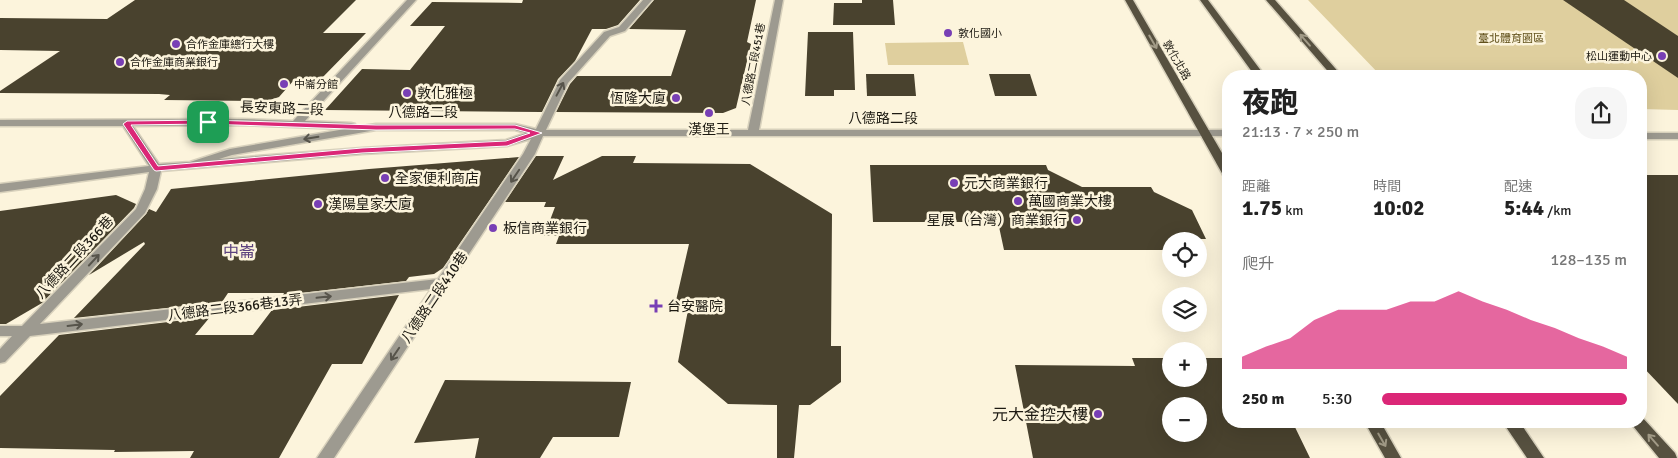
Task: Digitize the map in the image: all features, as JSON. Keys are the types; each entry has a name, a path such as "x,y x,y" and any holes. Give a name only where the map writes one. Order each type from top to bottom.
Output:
{"main road":[{"name":"敦化北路","path":"1129,0 1222,163"},
{"path":"1204,0 1256,70"},
{"path":"1270,0 1332,70"},
{"path":"1376,428 1393,458"},
{"path":"1515,428 1536,458"},
{"path":"1643,428 1669,458"}],"street":[{"path":"297,123 412,0"},
{"name":"八德路二段410巷","path":"326,458 444,284 529,154 564,82 607,34 622,29 648,0"},
{"name":"八德路二段451巷","path":"752,133 779,0"},
{"name":"長安東路二段","path":"0,123 127,124 225,122 297,123 376,128"},
{"path":"127,124 156,168"},
{"name":"八德路二段","path":"192,165 230,152 376,128 515,127 538,133 1222,133"},
{"name":"八德路二段","path":"0,188 156,168 362,150 507,143 538,133"},
{"path":"1647,136 1678,136"},
{"name":"八德路二段366巷","path":"0,358 141,210 151,189 156,168"},
{"name":"八德路二段366巷13弄","path":"0,331 27,331 444,284"}],"green space":[{"name":"臺北體育園區","path":"1308,0 1678,0 1678,110 1647,109 1647,70 1375,70"},
{"path":"963,42 969,65 888,65 885,43"}],"building":[{"path":"135,0 356,0 323,33 366,33 320,80 294,80 279,97 267,101 164,100 170,95 159,94 0,93 0,91 60,51 0,50 0,18 107,19"},
{"path":"523,0 640,0 618,25 606,29 592,29 575,61 558,79 542,112 325,110 362,69 410,70 445,26 410,26 432,2 522,3"},
{"path":"654,0 756,0 747,42 751,44 736,108 723,113 556,112 570,84 577,76 671,76 686,30 629,29"},
{"path":"862,0 893,0 895,25 833,25 834,3 862,3"},
{"name":"松山運動中心","path":"1563,0 1624,0 1678,36 1678,78"},
{"path":"808,32 853,32 855,90 834,90 834,96 805,96"},
{"path":"866,74 914,74 916,96 867,96"},
{"path":"989,74 1030,74 1037,96 995,96"},
{"name":"台安醫院","path":"536,156 564,156 553,180 602,156 636,156 633,163 750,164 832,214 831,346 841,346 841,382 810,405 799,405 794,458 777,458 777,405 728,404 678,362 689,305 675,305 689,244 556,244 559,236 544,236 555,207 544,207 546,202 505,202"},
{"path":"519,157 443,268 434,274 409,277 406,281 283,295 284,293 228,293 222,302 74,318 145,244 144,242 89,275 149,209 156,212 171,189 369,169"},
{"name":"萬國商業大樓","path":"870,165 1046,165 1048,170 1082,187 1151,187 1154,192 1192,210 1203,232 1162,232 1162,250 1004,250 998,222 873,222"},
{"path":"1647,175 1678,175 1678,404 1647,371"},
{"path":"116,195 136,204 134,208 42,303 6,324 0,324 0,211"},
{"path":"399,295 362,364 332,364 279,458 190,458 194,451 114,452 115,450 0,448 0,396 59,335 210,317 195,335 253,335 272,310"},
{"name":"元大金控大樓","path":"1132,358 1162,358 1162,387 1207,387 1207,358 1222,358 1222,428 1295,428 1310,458 1033,458 1015,365 1135,366"},
{"path":"445,380 631,382 619,437 553,437 540,458 475,458 479,438 414,443"}],"place":[{"name":"敦化國小","path":"948,33"},
{"name":"合作金庫總行大樓","path":"176,44"},
{"name":"松山運動中心","path":"1662,56"},
{"name":"合作金庫商業銀行","path":"120,62"},
{"name":"中崙分館","path":"284,84"},
{"name":"敦化雅極","path":"407,93"},
{"name":"恆隆大廈","path":"676,98"},
{"name":"漢堡王","path":"709,113"},
{"name":"全家便利商店","path":"385,178"},
{"name":"元大商業銀行","path":"954,183"},
{"name":"萬國商業大樓","path":"1018,201"},
{"name":"漢陽皇家大廈","path":"318,204"},
{"name":"星展（台灣）商業銀行","path":"1077,220"},
{"name":"板信商業銀行","path":"493,228"},
{"name":"台安醫院","path":"656,306"},
{"name":"元大金控大樓","path":"1098,414"}],"district":[{"name":"中崙","path":"239,251"}],"route":[{"path":"208,122 297,123 376,128 515,127 538,133 507,143 362,150 156,168 127,124 208,122"}]}
